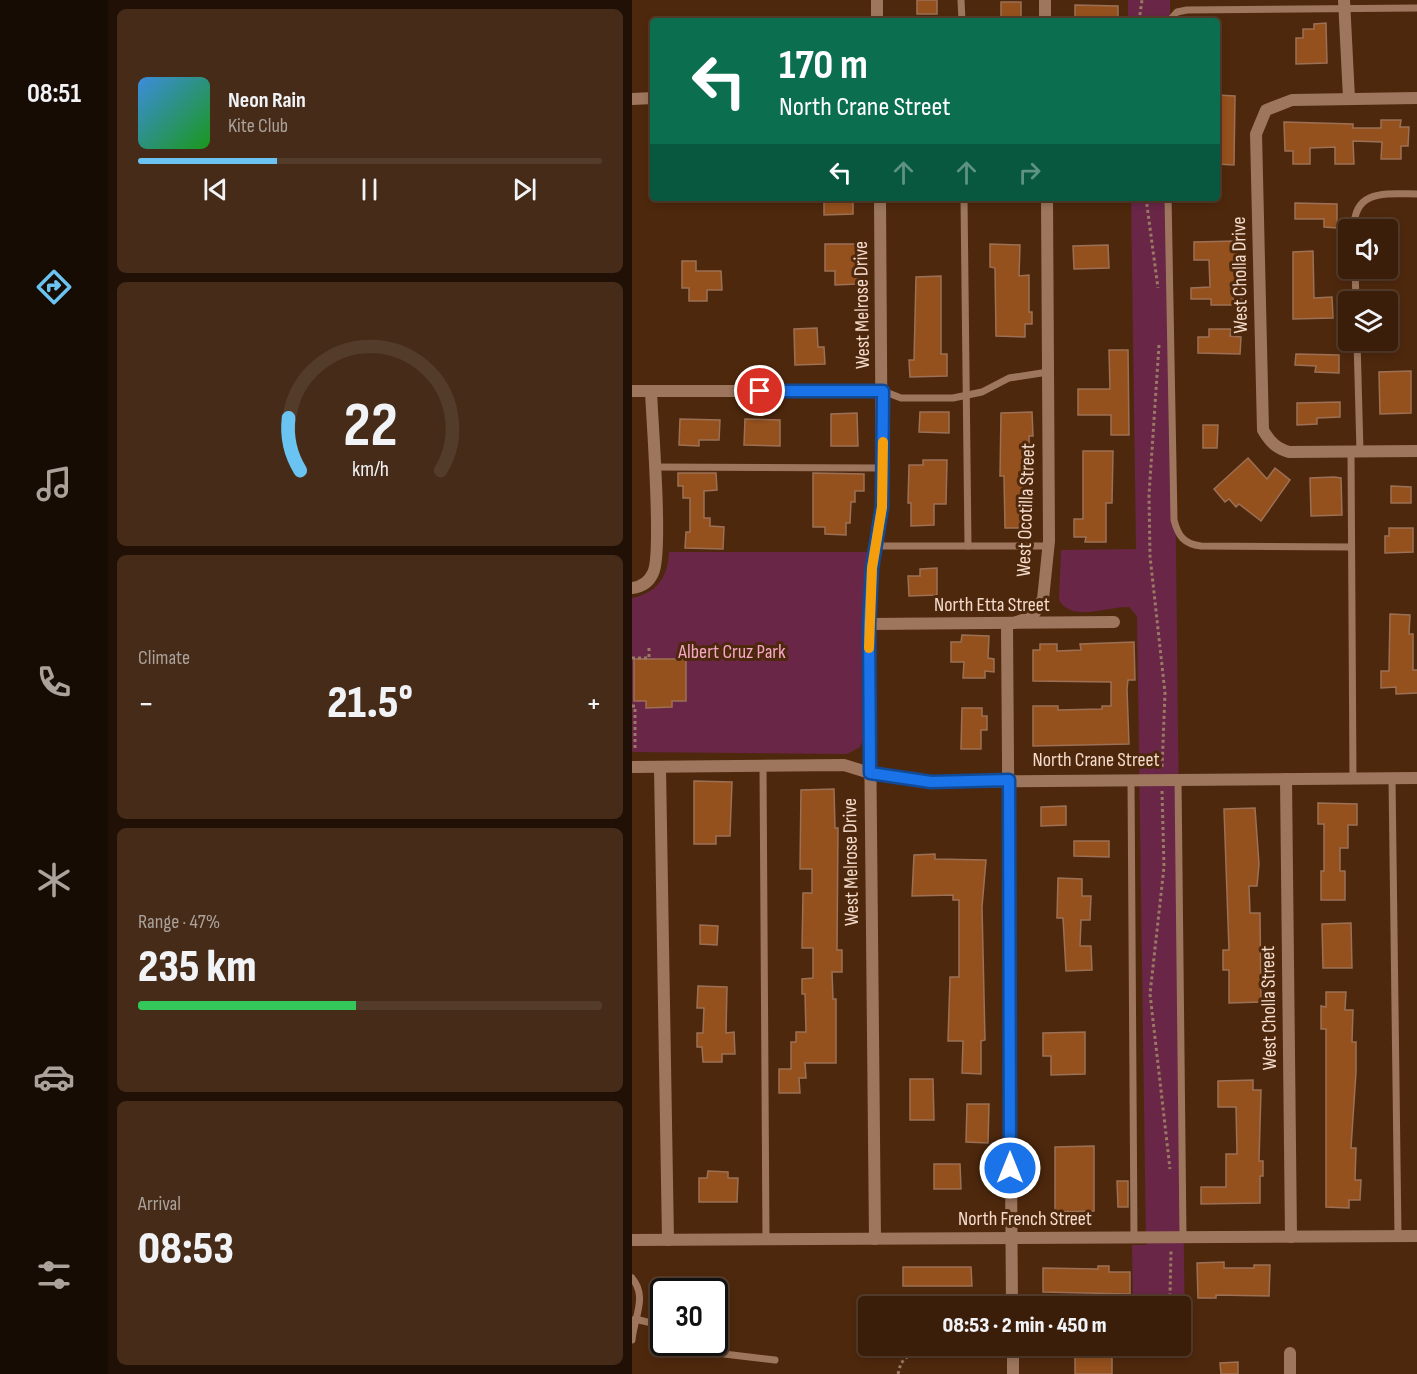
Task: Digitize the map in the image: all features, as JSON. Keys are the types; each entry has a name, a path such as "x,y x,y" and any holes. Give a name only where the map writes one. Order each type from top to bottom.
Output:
{"street":[{"path":"877,0 877,18"},
{"path":"1045,0 1045,18"},
{"path":"1344,4 1349,98"},
{"path":"632,99 650,98"},
{"name":"West Cholla Drive","path":"1418,98 1292,100 1278,103 1266,110 1256,134 1263,430 1269,441 1278,449 1289,452 1418,451"},
{"name":"West Melrose Drive","path":"875,1239 869,624 882,507 880,201"},
{"name":"West Ocotilla Street","path":"1007,625 1032,617 1043,598 1048,546 1047,201"},
{"path":"632,391 883,391"},
{"path":"632,588 642,586 654,572 657,533 651,391"},
{"name":"North Etta Street","path":"869,624 1007,625 1114,622"},
{"path":"1007,625 1012,1296"},
{"name":"North Crane Street","path":"632,767 845,765 870,773 931,782 1418,778"},
{"path":"660,768 668,1240"},
{"name":"West Cholla Street","path":"1286,779 1291,1237"},
{"name":"North French Street","path":"632,1240 1418,1236"},
{"path":"1290,1353 1290,1374"},
{"path":"1013,1356 1013,1374"}],"lane":[{"path":"961,0 962,18"},
{"path":"1172,18 1177,12 1187,10 1344,4 1418,8"},
{"path":"1356,219 1357,209 1365,200 1381,195 1418,194"},
{"path":"964,201 968,546"},
{"path":"1168,201 1176,531 1189,545 1351,547"},
{"path":"1353,779 1351,547 1357,351"},
{"path":"883,391 902,398 953,399 982,392 1009,378 1048,372"},
{"path":"654,467 882,468"},
{"path":"876,546 1048,546"},
{"path":"763,766 766,1239"},
{"path":"1392,778 1398,1236"},
{"path":"1131,779 1134,1238"},
{"path":"1177,1237 1178,779"},
{"path":"632,1278 639,1286 641,1300 632,1340"},
{"path":"635,1319 650,1323"},
{"path":"728,1354 774,1360"}],"path":[{"path":"1139,18 1142,0"},
{"path":"1145,201 1159,298"},
{"path":"1159,340 1149,495 1150,556 1165,693 1162,779 1164,867 1150,994 1170,1169"},
{"path":"632,658 649,658 649,646"},
{"path":"632,706 635,706 635,750"},
{"path":"1169,1296 1177,1237"},
{"path":"898,1374 901,1363 908,1356"}],"green space":[{"path":"1128,0 1170,0 1170,18 1128,18"},
{"path":"1131,201 1172,201 1184,1296 1133,1296 1132,1245 1146,1245 1137,616 1129,607 1081,612 1065,607 1059,600 1061,550 1136,549"},
{"name":"Albert Cruz Park","path":"669,552 872,552 863,613 863,740 860,747 847,754 632,752 632,598 648,592 660,582 666,569"}],"building":[{"path":"917,0 937,0 937,14 917,14"},
{"path":"1001,2 1021,2 1021,18 1001,18"},
{"path":"1075,5 1118,6 1118,18 1075,18"},
{"path":"1326,23 1327,63 1296,64 1296,38 1303,38 1303,29 1314,29 1314,24"},
{"path":"1220,95 1235,96 1234,165 1220,164"},
{"path":"1381,120 1401,120 1400,127 1409,127 1408,146 1401,146 1401,159 1381,159 1382,142 1353,141 1354,164 1335,164 1335,147 1310,148 1310,164 1293,164 1293,151 1285,151 1284,122 1353,124 1353,128 1381,128"},
{"path":"824,201 853,201 853,214 824,215"},
{"path":"1295,203 1337,204 1337,228 1324,227 1324,219 1295,219"},
{"path":"1236,241 1237,287 1244,286 1244,299 1233,299 1233,305 1211,305 1211,299 1191,299 1191,288 1210,287 1209,260 1194,260 1194,242"},
{"path":"825,244 860,244 857,284 835,285 835,271 825,271"},
{"path":"990,244 1020,245 1019,276 1029,275 1029,312 1032,312 1032,324 1025,324 1025,337 996,336 995,268 990,267"},
{"path":"1108,245 1109,268 1074,269 1073,246"},
{"path":"1313,251 1314,298 1332,297 1333,318 1293,319 1293,252"},
{"path":"682,261 696,261 696,271 721,271 722,290 707,290 707,301 689,301 689,288 682,288"},
{"path":"941,276 941,354 947,354 947,376 910,377 909,360 914,360 916,277"},
{"path":"817,328 818,347 824,347 825,364 795,365 794,329"},
{"path":"1209,329 1231,329 1230,336 1241,337 1240,354 1198,353 1198,337 1209,337"},
{"path":"1109,350 1128,350 1129,435 1111,435 1111,415 1078,415 1078,389 1110,389"},
{"path":"1296,354 1339,355 1339,373 1315,372 1316,366 1295,365"},
{"path":"1411,371 1411,413 1380,414 1379,372"},
{"path":"1340,402 1340,417 1317,418 1317,424 1297,425 1297,403"},
{"path":"920,412 949,412 949,433 919,432"},
{"path":"1032,412 1033,436 1029,436 1030,509 1025,509 1025,528 1005,528 1004,476 1000,476 1001,413"},
{"path":"857,413 858,446 831,446 831,414"},
{"path":"680,419 720,420 719,440 699,440 699,446 679,445"},
{"path":"745,419 780,420 780,446 744,445"},
{"path":"1203,425 1218,425 1217,448 1203,448"},
{"path":"1083,451 1113,451 1112,503 1106,503 1106,542 1085,542 1086,537 1074,537 1074,519 1083,519"},
{"path":"1248,458 1267,479 1275,468 1290,480 1261,521 1239,504 1236,507 1229,499 1225,502 1214,489"},
{"path":"923,460 947,460 946,504 934,504 934,525 911,526 911,503 908,503 909,465 923,465"},
{"path":"678,473 716,473 717,490 704,491 704,518 710,518 710,526 724,527 723,549 685,548 686,532 690,532 690,498 683,498 683,486 678,486"},
{"path":"813,473 864,474 864,491 855,491 855,502 851,502 850,523 846,523 846,535 825,534 825,527 813,527"},
{"path":"1310,478 1341,478 1342,515 1311,516"},
{"path":"1391,486 1411,487 1411,503 1391,503"},
{"path":"1389,528 1413,528 1413,552 1385,553 1385,536 1389,536"},
{"path":"937,568 937,595 909,596 908,576 920,576 920,569"},
{"path":"1390,614 1410,615 1409,634 1413,634 1413,670 1418,670 1418,693 1396,694 1396,687 1381,688 1381,671 1389,671"},
{"path":"962,635 989,636 988,658 994,659 994,672 985,671 985,678 963,678 964,662 951,662 951,642 961,642"},
{"path":"1134,642 1135,680 1128,680 1127,689 1129,744 1033,746 1033,706 1058,706 1058,710 1102,709 1102,706 1111,706 1111,682 1033,681 1033,650 1040,650 1040,644 1057,644 1057,651 1081,650 1080,644"},
{"path":"634,659 686,659 686,701 672,701 672,707 646,708 646,701 634,701"},
{"path":"962,708 982,708 982,716 987,716 987,730 981,730 981,749 961,749"},
{"path":"694,781 732,782 730,836 716,836 716,844 694,844"},
{"path":"834,789 835,828 838,828 837,950 842,950 842,972 832,972 833,999 836,999 836,1063 805,1063 806,1078 799,1078 800,1093 779,1093 779,1069 791,1069 791,1042 796,1042 796,1032 806,1032 805,994 802,994 802,979 813,978 813,948 802,948 803,893 812,893 812,869 800,869 801,790"},
{"path":"1318,803 1357,804 1357,825 1348,825 1348,848 1340,848 1340,871 1345,871 1345,900 1321,900 1321,871 1324,871 1324,824 1318,824"},
{"path":"1066,806 1066,825 1041,826 1041,807"},
{"path":"1255,808 1259,864 1257,886 1249,886 1250,913 1260,913 1261,1002 1229,1003 1229,970 1223,970 1223,950 1229,950 1224,809"},
{"path":"1074,841 1109,841 1109,857 1074,856"},
{"path":"935,854 935,859 986,860 982,907 985,1040 981,1041 981,1074 962,1073 963,1041 948,1041 950,977 959,977 959,900 953,900 953,895 912,896 914,855"},
{"path":"1058,878 1082,879 1082,896 1091,896 1090,920 1081,920 1080,946 1091,946 1092,970 1066,971 1063,918 1057,918"},
{"path":"1351,923 1352,968 1323,968 1322,924"},
{"path":"700,925 718,926 717,945 700,944"},
{"path":"698,986 727,987 726,1033 734,1032 735,1054 722,1054 722,1062 703,1062 702,1047 697,1047 697,1033 703,1033 704,1008 697,1008"},
{"path":"1326,992 1346,992 1345,1010 1353,1010 1352,1042 1356,1042 1356,1072 1351,1148 1356,1148 1355,1180 1361,1180 1360,1200 1349,1200 1349,1208 1326,1207 1326,1029 1321,1029 1321,1006 1326,1007"},
{"path":"1085,1032 1085,1074 1051,1075 1051,1056 1043,1056 1043,1033"},
{"path":"910,1079 933,1079 934,1120 910,1120"},
{"path":"1253,1080 1253,1090 1261,1090 1259,1161 1263,1161 1263,1176 1260,1176 1260,1203 1201,1204 1201,1187 1226,1187 1226,1154 1237,1154 1236,1107 1218,1107 1218,1081"},
{"path":"967,1104 989,1104 988,1143 966,1142"},
{"path":"1094,1146 1094,1211 1055,1212 1055,1147"},
{"path":"934,1164 960,1164 961,1189 934,1189"},
{"path":"708,1171 728,1172 728,1178 738,1178 737,1202 699,1202 699,1178 707,1178"},
{"path":"1117,1181 1128,1181 1128,1207 1118,1207"},
{"path":"1224,1262 1224,1268 1254,1268 1254,1265 1270,1265 1269,1296 1216,1295 1216,1298 1198,1298 1197,1263"},
{"path":"1098,1266 1109,1266 1109,1272 1130,1272 1130,1294 1043,1292 1043,1268 1098,1269"},
{"path":"903,1267 971,1267 972,1286 903,1286"},
{"path":"1075,1356 1112,1356 1112,1374 1075,1374"},
{"path":"1238,1362 1238,1374 1221,1374 1220,1363"}],"slow traffic":[{"path":"869,648 872,568 882,507 883,442"}],"route":[{"path":"760,391 883,391 882,507 872,568 869,624 870,773 931,782 1009,780 1010,1168"}]}
